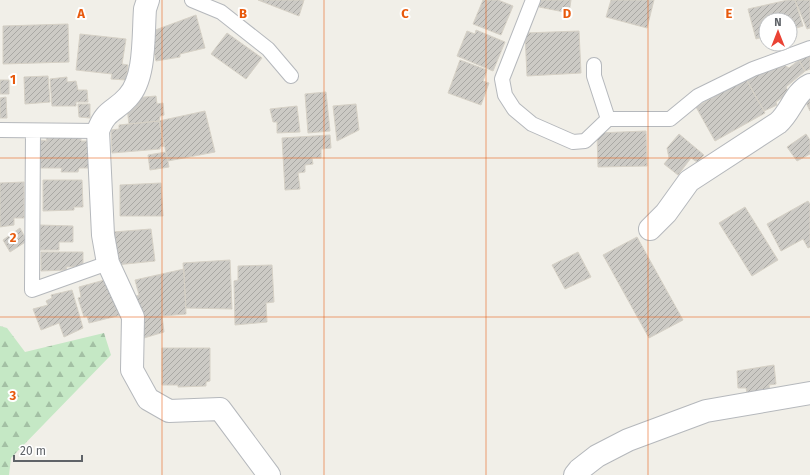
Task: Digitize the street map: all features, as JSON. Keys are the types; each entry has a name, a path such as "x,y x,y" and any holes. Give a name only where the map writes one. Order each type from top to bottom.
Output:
{"street":[{"path":"148,0 145,9 138,82 129,97 103,118 98,131 103,235 108,263 132,317 132,370 148,399 169,411 220,409 270,475"},
{"path":"650,229 666,213 689,181 778,123 785,117 797,95 810,85"},
{"path":"575,475 597,456 628,440 706,411 810,394"}],"lane":[{"path":"192,0 220,12 268,49 291,76"},
{"path":"533,0 502,79 504,95 514,109 532,124 573,142 585,141 608,119 670,119 698,96 753,69 810,48"},
{"path":"594,65 594,76 608,119"},
{"path":"0,130 98,131"},
{"path":"33,131 32,290 108,263"}],"green space":[{"path":"0,326 7,328 25,352 104,333 111,355 11,458 9,475 0,475"}],"building":[{"path":"258,0 304,0 299,16"},
{"path":"483,0 498,0 513,6 501,35 473,24"},
{"path":"541,0 571,0 569,13 539,7"},
{"path":"611,0 654,0 647,28 606,17"},
{"path":"788,0 795,0 803,26 798,28 798,12 758,12 758,38 756,39 748,9"},
{"path":"795,0 810,0 810,28 807,29"},
{"path":"196,15 205,48 180,54 180,57 156,61 150,32"},
{"path":"68,24 69,62 3,64 3,26"},
{"path":"476,30 505,42 493,71 457,56 467,31 475,34"},
{"path":"579,31 581,73 527,76 525,33"},
{"path":"227,33 262,58 246,79 211,54"},
{"path":"80,34 126,39 122,64 128,65 126,80 111,79 112,74 76,70"},
{"path":"810,53 810,69 805,71 798,58"},
{"path":"460,60 487,70 483,81 489,83 481,105 448,93"},
{"path":"799,60 805,71 786,87 789,93 776,102 777,105 764,111 746,79 767,66 773,70 784,65 789,68"},
{"path":"48,76 50,102 25,104 24,77"},
{"path":"67,77 67,82 76,81 78,90 87,90 88,102 76,102 76,106 52,106 50,79"},
{"path":"746,79 765,113 715,141 696,107"},
{"path":"0,80 9,80 9,94 0,94"},
{"path":"810,90 810,111 802,94"},
{"path":"326,92 330,131 308,133 305,94"},
{"path":"156,96 157,104 163,103 164,115 160,116 159,121 129,124 127,108 135,107 134,98"},
{"path":"6,97 7,118 0,118 0,98"},
{"path":"78,104 90,104 90,118 79,117"},
{"path":"356,104 359,130 337,141 333,106"},
{"path":"297,106 300,132 277,133 277,122 273,122 270,109"},
{"path":"205,111 215,152 168,161 159,121"},
{"path":"159,121 164,146 160,147 160,149 112,153 111,130 119,129 119,125"},
{"path":"646,131 647,166 598,167 597,133"},
{"path":"679,134 704,155 697,162 691,158 678,175 664,164 669,158 667,148"},
{"path":"806,134 810,140 810,154 797,161 787,147"},
{"path":"52,135 81,136 81,141 89,141 89,168 79,168 78,172 61,172 62,168 40,168 40,140 47,141 46,138 51,138"},
{"path":"330,135 331,148 321,149 321,158 312,158 313,164 305,165 305,172 298,173 300,189 285,190 282,138"},
{"path":"166,152 169,167 150,170 148,155"},
{"path":"43,180 82,180 83,207 74,207 74,210 43,211"},
{"path":"24,182 24,218 14,218 14,225 0,227 0,183"},
{"path":"161,183 163,216 120,216 120,185"},
{"path":"808,201 810,204 810,247 808,248 803,239 781,251 767,224"},
{"path":"745,207 778,260 752,276 719,223"},
{"path":"40,225 73,226 73,242 59,242 59,250 40,250"},
{"path":"20,228 27,241 10,252 3,240"},
{"path":"151,229 155,261 116,265 113,232"},
{"path":"637,237 683,320 649,338 603,255"},
{"path":"41,252 83,252 83,266 66,267 67,270 41,271"},
{"path":"578,252 591,277 565,289 552,265"},
{"path":"230,260 232,309 186,308 183,263"},
{"path":"272,265 274,302 266,303 267,322 235,325 234,281 238,280 238,266"},
{"path":"184,269 186,314 162,316 164,332 144,338 133,297 139,295 135,280"},
{"path":"108,279 121,315 89,323 87,316 84,317 78,298 81,297 79,287"},
{"path":"72,290 83,328 64,337 59,323 41,330 33,309 48,305 46,301 52,298 51,295"},
{"path":"162,348 210,348 210,381 206,382 206,386 178,387 178,385 162,385"},
{"path":"774,365 776,384 769,385 770,394 748,398 746,388 738,388 737,371"}]}
